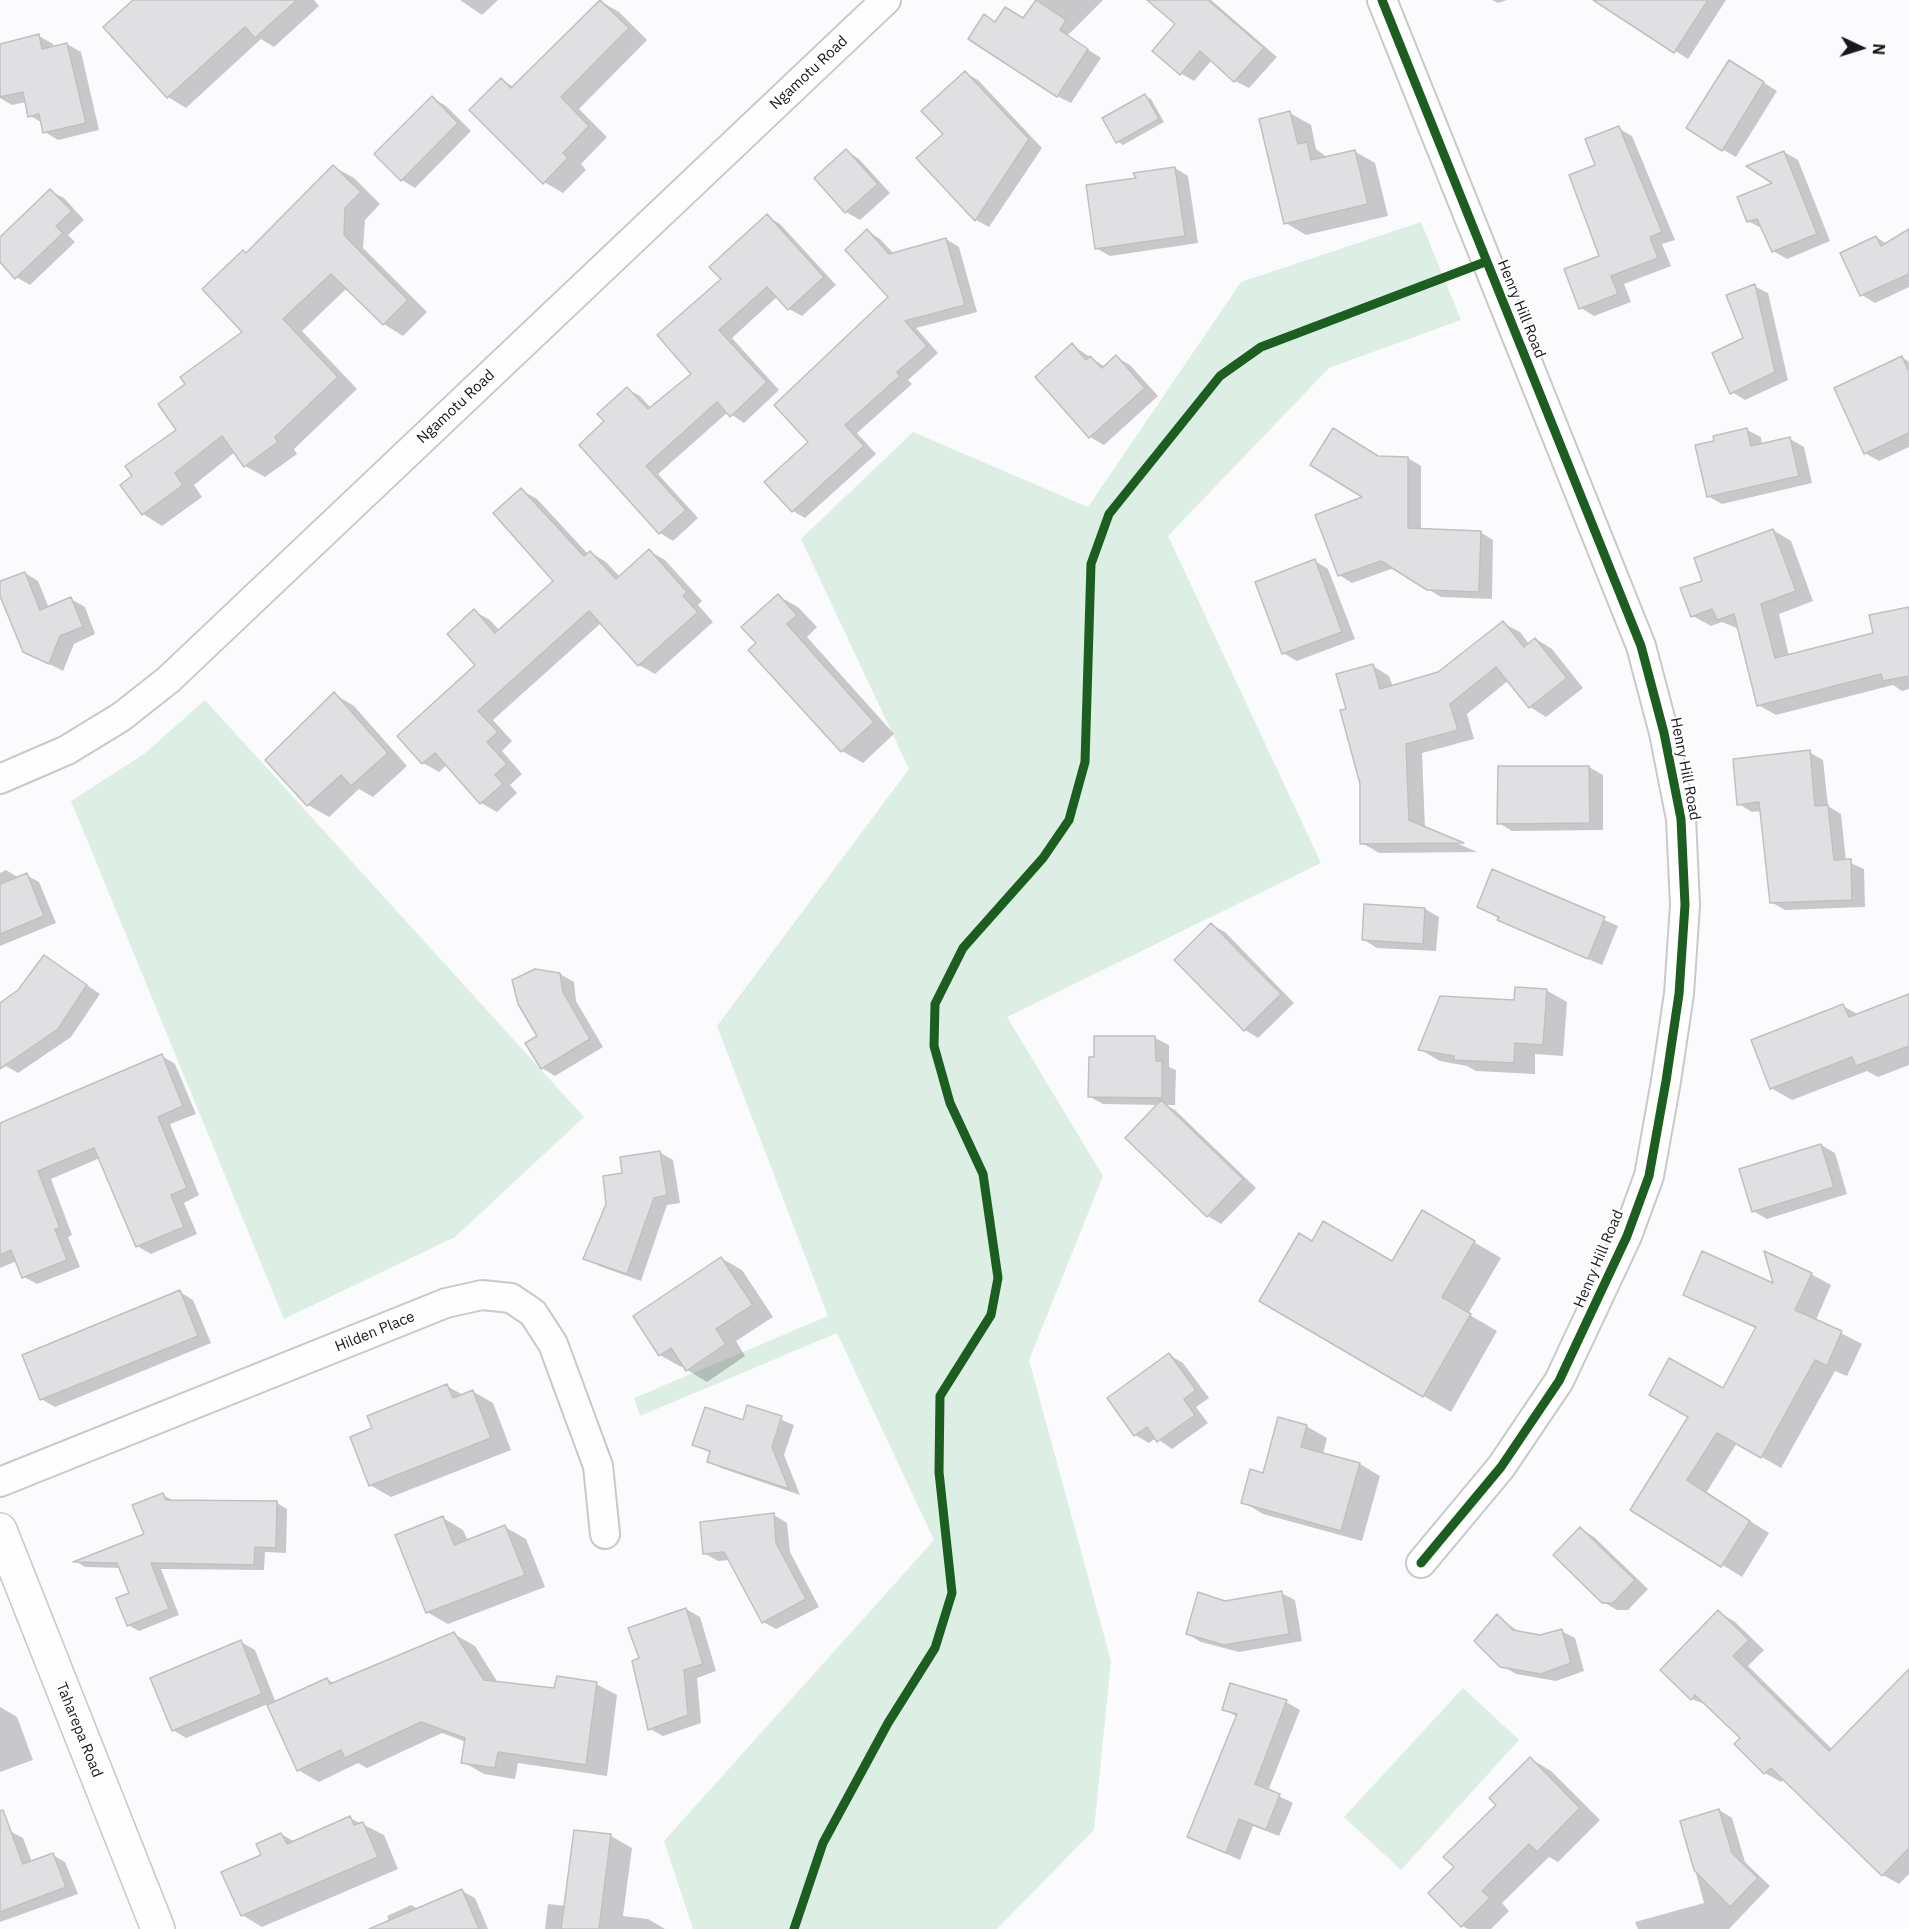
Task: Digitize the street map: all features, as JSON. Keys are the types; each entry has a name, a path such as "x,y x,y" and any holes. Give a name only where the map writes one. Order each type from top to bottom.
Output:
{"street":[{"name":"Ngamotu Road","path":"0,779 67,750 121,717 168,680 886,0"},
{"name":"Henry Hill Road","path":"1382,0 1641,646 1664,733 1681,819 1685,905 1679,994 1666,1081 1649,1176 1627,1236 1559,1381 1501,1467 1421,1563"},
{"name":"Hilden Place","path":"0,1482 446,1303 482,1295 511,1298 533,1313 553,1344 598,1466 605,1534"},
{"name":"Taharepa Road","path":"0,1530 6,1564 158,1929"}],"shaded area":[{"path":"1421,222 1461,320 1329,368 1168,536 1321,863 1007,1017 1103,1176 1029,1360 1111,1661 1094,1830 997,1929 693,1929 664,1841 934,1540 837,1333 640,1416 634,1398 828,1316 717,1026 909,769 801,539 913,432 1088,507 1241,282"},
{"path":"205,700 584,1117 455,1237 284,1319 71,801 144,754"},
{"path":"1463,1688 1519,1740 1401,1870 1344,1817"}],"building":[{"path":"133,0 297,0 255,38 245,27 167,98 103,27"},
{"path":"600,0 629,28 561,97 589,126 563,153 568,158 543,184 469,110 501,78 511,88"},
{"path":"1036,0 1066,20 1060,30 1088,49 1057,97 968,39 984,14 995,22 1005,7 1023,18"},
{"path":"1147,0 1208,0 1264,48 1234,82 1200,51 1180,75 1152,51 1175,24"},
{"path":"1593,0 1708,0 1674,53"},
{"path":"39,34 42,49 67,43 86,123 43,133 39,114 28,117 23,92 0,97 0,44"},
{"path":"1729,60 1764,82 1722,151 1686,128"},
{"path":"965,71 1029,139 975,221 916,158 943,134 921,111"},
{"path":"1145,94 1159,119 1116,143 1102,118"},
{"path":"432,96 458,123 401,181 374,154"},
{"path":"1290,111 1298,144 1307,142 1311,160 1355,150 1368,204 1284,224 1259,119"},
{"path":"1619,126 1662,232 1650,237 1658,258 1611,276 1618,294 1579,309 1564,269 1599,256 1569,175 1595,165 1585,139"},
{"path":"846,149 878,184 845,213 814,178"},
{"path":"1784,151 1817,234 1772,252 1757,219 1747,222 1737,197 1772,183 1746,166"},
{"path":"333,165 361,192 345,208 344,235 408,300 383,325 331,274 283,319 338,377 275,437 278,442 244,467 222,436 175,473 183,485 142,515 120,485 132,476 125,466 176,430 158,404 185,384 180,377 242,332 202,289 243,250 246,253"},
{"path":"1175,167 1185,236 1095,249 1086,185 1136,178 1133,173"},
{"path":"50,189 72,211 56,226 63,233 15,279 0,262 0,237"},
{"path":"767,214 824,277 788,310 767,287 719,330 767,382 730,417 717,402 646,466 686,510 659,534 579,445 604,421 597,414 627,387 648,409 691,374 657,335 721,279 709,267"},
{"path":"867,229 889,254 946,238 965,305 905,321 927,346 897,372 900,376 845,425 864,446 792,512 764,482 808,442 774,405 888,297 845,250"},
{"path":"1909,229 1909,274 1860,296 1840,253 1876,236 1881,246"},
{"path":"1755,284 1775,372 1730,394 1712,353 1743,338 1726,295"},
{"path":"1072,343 1086,360 1090,356 1102,368 1116,355 1145,388 1089,438 1035,377"},
{"path":"1902,356 1909,372 1909,433 1864,454 1834,388"},
{"path":"1333,428 1378,456 1408,457 1408,528 1481,531 1479,592 1427,590 1381,561 1338,576 1315,515 1362,497 1310,465"},
{"path":"1747,428 1751,446 1790,437 1799,476 1707,497 1695,445 1714,441 1713,436"},
{"path":"521,488 584,556 590,551 616,579 649,549 687,592 683,596 698,612 638,666 589,611 478,711 498,732 487,742 507,764 495,775 503,784 480,804 435,753 422,764 397,736 475,665 447,634 474,609 495,633 553,581 493,513"},
{"path":"1773,529 1796,591 1761,604 1775,658 1873,633 1869,615 1909,607 1909,676 1883,681 1881,674 1757,706 1734,614 1717,620 1712,609 1691,617 1680,588 1702,581 1694,558"},
{"path":"1315,559 1342,632 1282,654 1255,582"},
{"path":"25,572 40,610 71,597 83,627 60,636 49,664 23,652 0,596 0,581"},
{"path":"778,594 797,615 787,624 874,722 841,752 748,650 756,643 741,627"},
{"path":"1503,621 1524,647 1535,638 1567,678 1529,708 1496,667 1450,704 1458,730 1406,744 1409,820 1464,843 1360,844 1360,784 1340,710 1346,709 1336,674 1373,664 1380,689 1438,672"},
{"path":"334,692 388,753 351,786 341,775 307,806 265,760"},
{"path":"1810,750 1815,806 1828,805 1834,860 1851,859 1852,900 1770,903 1759,802 1737,805 1733,759"},
{"path":"1498,766 1589,766 1590,823 1497,824"},
{"path":"1492,869 1605,917 1588,959 1497,920 1499,917 1477,907"},
{"path":"27,873 44,916 0,934 0,884"},
{"path":"1364,904 1425,908 1423,944 1362,940"},
{"path":"1211,923 1281,994 1244,1031 1174,960"},
{"path":"44,955 87,985 58,1029 0,1069 0,1003 18,990"},
{"path":"535,969 560,973 563,992 590,1039 541,1069 525,1043 537,1036 518,1004 512,980"},
{"path":"1515,987 1547,989 1543,1045 1515,1043 1514,1063 1454,1060 1454,1056 1418,1050 1440,996 1514,1000"},
{"path":"1909,994 1909,1046 1856,1066 1852,1057 1770,1089 1751,1040 1843,1004 1849,1017"},
{"path":"1094,1036 1155,1036 1156,1061 1162,1061 1162,1098 1088,1097 1089,1057 1094,1057"},
{"path":"162,1054 183,1106 158,1117 187,1188 171,1195 184,1227 136,1247 94,1148 38,1171 60,1228 55,1229 67,1260 22,1278 11,1250 0,1255 0,1123"},
{"path":"1161,1100 1243,1179 1207,1217 1125,1138"},
{"path":"1821,1144 1834,1187 1752,1212 1739,1169"},
{"path":"660,1151 667,1195 654,1198 627,1274 583,1259 606,1204 603,1176 622,1173 620,1157"},
{"path":"1422,1210 1475,1241 1442,1297 1471,1314 1423,1397 1259,1301 1299,1233 1312,1241 1323,1221 1392,1261"},
{"path":"1702,1251 1773,1283 1764,1251 1812,1273 1795,1310 1842,1331 1827,1366 1815,1360 1761,1458 1717,1433 1687,1480 1750,1521 1721,1567 1630,1510 1688,1417 1649,1395 1669,1358 1723,1388 1756,1327 1683,1295"},
{"path":"721,1257 753,1305 716,1329 726,1344 686,1371 671,1348 659,1356 633,1316"},
{"path":"180,1290 198,1336 40,1400 22,1355"},
{"path":"1169,1353 1196,1390 1184,1399 1195,1415 1157,1442 1147,1427 1134,1436 1107,1398"},
{"path":"447,1384 453,1398 473,1390 491,1438 369,1486 350,1437 372,1428 367,1416"},
{"path":"747,1405 782,1416 772,1447 789,1489 707,1462 710,1451 692,1445 705,1407 743,1420"},
{"path":"1278,1417 1307,1425 1301,1447 1360,1463 1341,1531 1241,1503 1250,1469 1263,1473"},
{"path":"163,1493 166,1500 277,1501 276,1548 255,1547 254,1565 151,1563 169,1609 127,1626 116,1598 129,1593 117,1563 73,1562 144,1534 132,1505"},
{"path":"774,1513 776,1543 806,1599 762,1623 724,1552 703,1554 700,1522"},
{"path":"443,1516 454,1545 505,1525 525,1575 426,1613 395,1535"},
{"path":"1580,1527 1635,1580 1613,1603 1602,1603 1553,1555"},
{"path":"1282,1591 1289,1634 1224,1645 1186,1634 1198,1592 1225,1601"},
{"path":"686,1608 703,1664 684,1670 688,1715 648,1730 632,1661 639,1658 628,1628"},
{"path":"1718,1610 1749,1640 1733,1656 1829,1751 1909,1669 1909,1848 1882,1876 1771,1768 1764,1774 1734,1744 1740,1738 1695,1695 1691,1700 1660,1670"},
{"path":"1497,1614 1513,1630 1540,1635 1562,1629 1571,1663 1541,1674 1500,1667 1474,1641"},
{"path":"454,1632 484,1680 554,1688 557,1676 597,1682 586,1765 498,1752 495,1768 461,1763 465,1738 421,1722 345,1758 341,1750 297,1771 267,1705 327,1678 330,1684"},
{"path":"241,1640 262,1694 172,1731 150,1678"},
{"path":"1230,1683 1287,1700 1255,1784 1280,1794 1266,1830 1239,1819 1226,1853 1187,1837 1237,1714 1222,1710"},
{"path":"1530,1757 1580,1808 1537,1852 1529,1844 1482,1891 1490,1898 1461,1927 1428,1893 1454,1867 1443,1857 1496,1805 1489,1798"},
{"path":"1719,1809 1732,1853 1758,1878 1730,1907 1694,1870 1680,1821"},
{"path":"3,1810 23,1864 53,1853 66,1887 0,1912 0,1811"},
{"path":"350,1816 354,1825 363,1822 378,1857 241,1916 221,1872 261,1855 256,1844 281,1833 287,1844"},
{"path":"574,1830 611,1834 599,1929 561,1929"},
{"path":"462,1889 479,1929 369,1929"}],"cycle path":[{"path":"1382,0 1641,646 1664,733 1681,819 1685,905 1679,994 1666,1081 1649,1176 1627,1236 1559,1381 1501,1467 1421,1563"},
{"path":"794,1929 823,1843 888,1723 935,1648 952,1593 939,1472 940,1396 991,1315 998,1278 983,1174 950,1103 934,1046 935,1004 963,948 1043,858 1069,820 1085,762 1091,564 1109,514 1220,376 1261,347 1485,262"}]}
